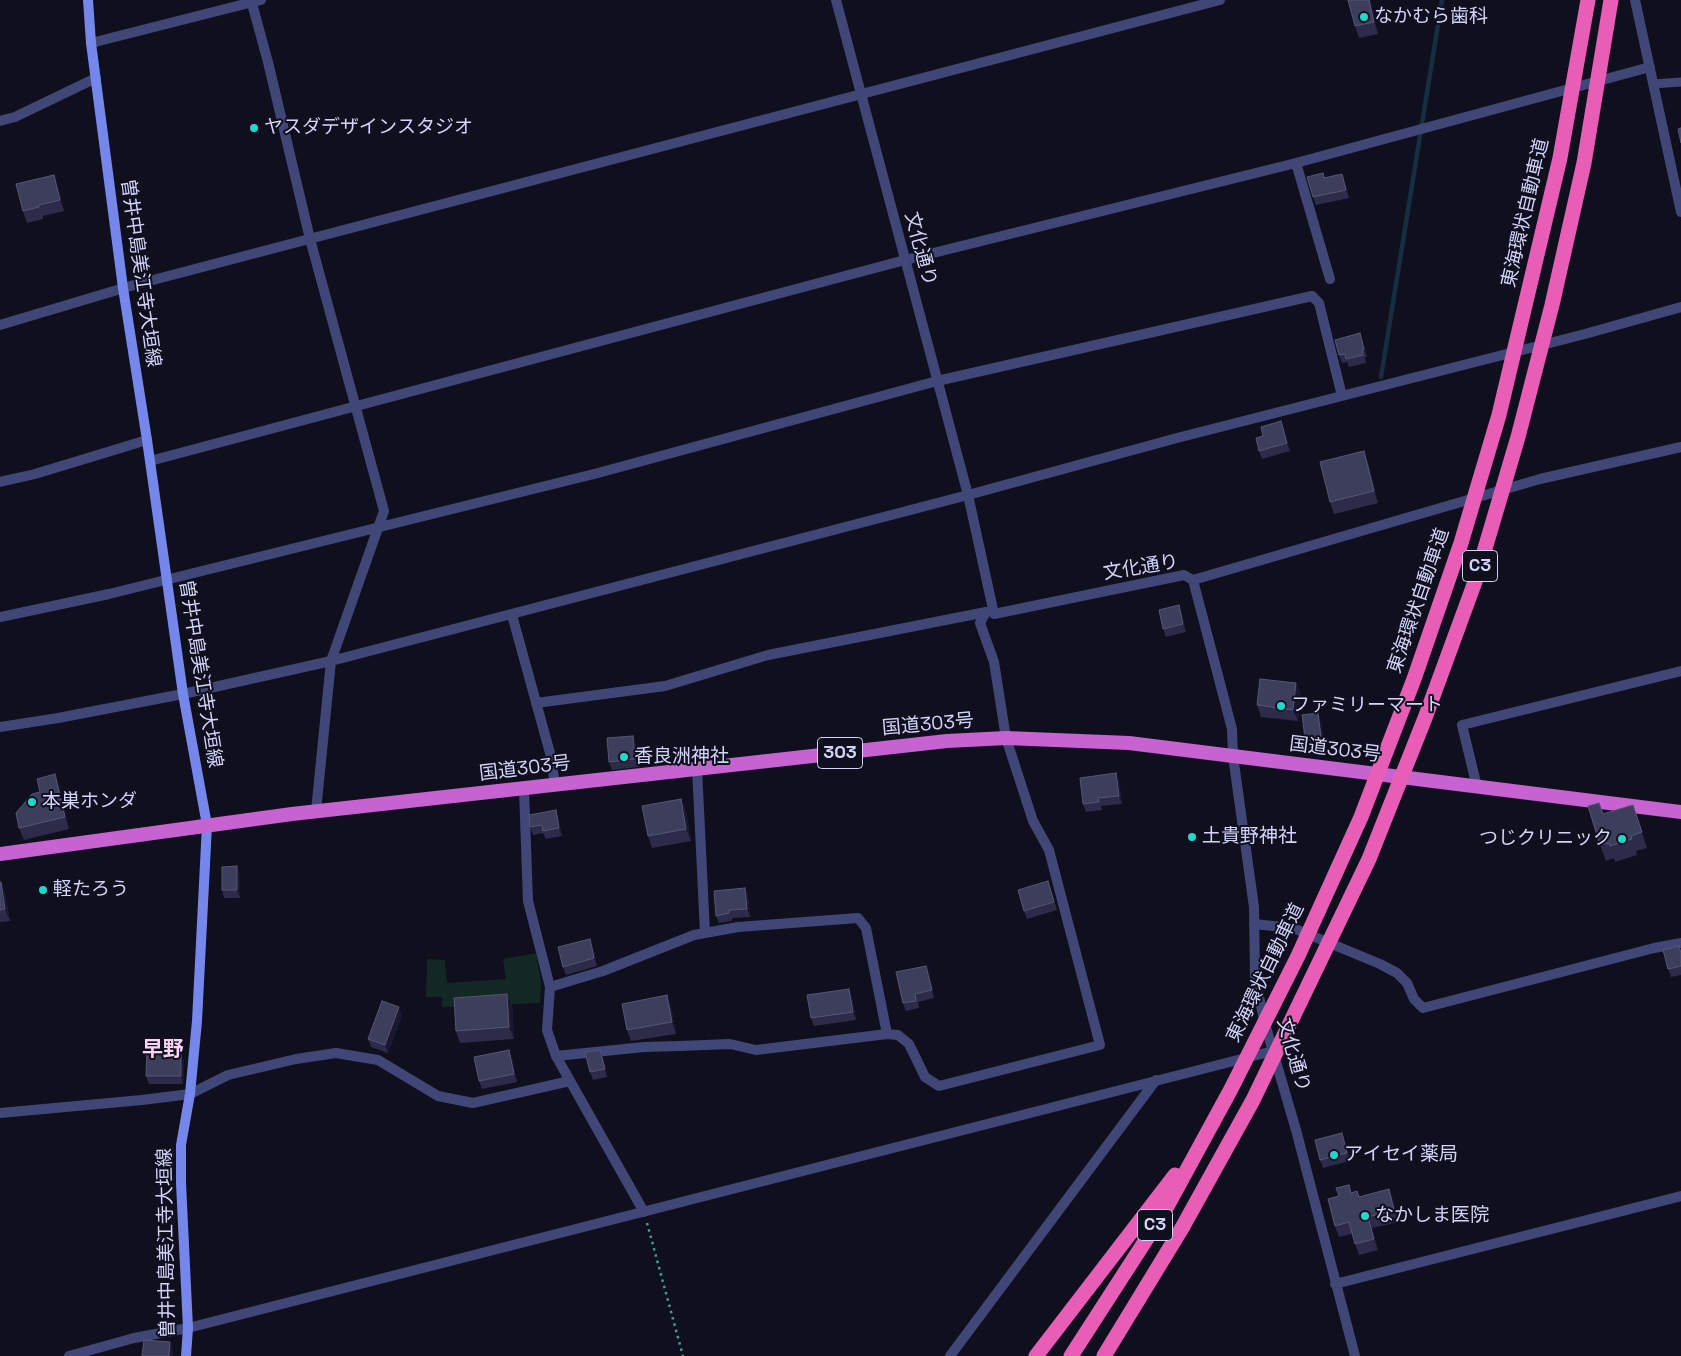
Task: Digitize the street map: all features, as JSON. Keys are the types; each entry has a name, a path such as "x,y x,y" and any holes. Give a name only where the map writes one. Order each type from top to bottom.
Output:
{"highway":[{"name":"東海環状自動車道","path":"1071,1356 1164,1212 1231,1089 1298,956 1361,817 1414,679 1461,543 1499,415 1560,158 1588,0"},
{"name":"C3","path":"1104,1356 1182,1228 1252,1100 1369,859 1425,718 1476,579 1518,438 1552,305 1584,163 1611,0"},
{"name":"国道303号","path":"0,854 316,811 947,741 1006,738 1129,743 1681,812"},
{"path":"1036,1356 1206,1135"}],"main road":[{"name":"曽井中島美江寺大垣線","path":"88,0 91,42 123,288 147,440 183,694 207,825 197,1021 190,1094 182,1145 181,1183 188,1328 186,1356"}],"street":[{"name":"文化通り","path":"836,0 968,495 994,614 1184,575 1192,580 1232,729 1250,869 1255,978 1354,1356"},
{"path":"0,325 123,288 1220,0"},
{"path":"1636,0 1653,84 1676,168 1681,212"},
{"path":"91,42 254,1 310,239 384,512 331,661 316,811"},
{"path":"150,461 905,260 1296,163 1650,67"},
{"path":"0,121 15,117 96,78"},
{"path":"1296,163 1330,278"},
{"path":"0,617 109,594 598,472 937,381 1312,296 1319,303 1342,396"},
{"path":"0,727 183,694 331,661 968,495 1177,438 1585,334 1681,307"},
{"path":"0,481 36,474 147,440"},
{"path":"1192,580 1540,479 1681,447"},
{"path":"536,703 665,686 768,655 986,612 980,623 994,662 1006,738 1033,821 1049,850 1100,1045 939,1086 925,1077 909,1044 898,1035 887,1034 756,1050 730,1044 713,1044 644,1047 556,1056"},
{"path":"512,615 550,753 555,784"},
{"path":"1477,787 1462,725 1681,671"},
{"path":"697,768 705,933"},
{"path":"524,789 528,901 550,987 547,1030 556,1056 644,1212"},
{"path":"550,987 603,971 694,934 738,928 858,918 866,928 887,1034"},
{"path":"1254,924 1293,928 1380,964 1397,973 1407,983 1414,999 1423,1008 1654,948 1681,943"},
{"path":"69,1356 134,1338 188,1328 1273,1050"},
{"path":"0,1113 190,1094 228,1075 296,1059 336,1053 378,1060 438,1096 473,1103 570,1081"},
{"path":"950,1356 1156,1080"},
{"path":"1336,1284 1681,1196"}],"lane":[{"path":"1653,84 1681,82"}],"path":[{"path":"644,1212 683,1356"}],"green space":[{"path":"536,953 541,982 540,1003 442,1007 442,997 426,997 427,959 445,960 447,983 506,979 503,959"}],"building":[{"name":"なかむら歯科","path":"1348,0 1369,0 1374,22 1355,26"},
{"path":"1681,128 1681,143 1678,129"},
{"path":"1323,173 1324,178 1342,174 1346,190 1313,197 1307,177"},
{"path":"54,175 60,200 23,211 16,184"},
{"path":"1360,333 1364,349 1362,349 1363,355 1346,359 1345,354 1339,355 1335,340"},
{"path":"1281,421 1287,443 1259,451 1256,438 1263,436 1261,427"},
{"path":"1364,451 1374,491 1330,502 1320,462"},
{"path":"1179,605 1183,624 1163,629 1159,610"},
{"path":"1260,679 1296,683 1293,710 1257,705"},
{"path":"1318,713 1321,736 1305,738 1302,715"},
{"path":"633,736 635,759 609,762 607,738"},
{"path":"1116,773 1119,796 1098,798 1099,802 1083,804 1080,778"},
{"path":"55,774 65,817 19,828 16,813 32,794 40,792 37,779"},
{"path":"681,799 686,829 648,836 642,806"},
{"path":"1599,803 1603,814 1633,805 1642,832 1631,836 1632,839 1610,846 1609,843 1600,845 1588,806"},
{"path":"556,810 559,828 543,831 542,825 530,827 529,815"},
{"path":"237,866 237,890 222,890 222,867"},
{"path":"1048,881 1054,902 1024,911 1018,890"},
{"path":"0,882 5,909 0,910"},
{"path":"745,888 747,909 729,910 729,913 716,916 714,891"},
{"path":"590,939 594,958 563,967 558,947"},
{"path":"1679,946 1681,966 1668,969 1663,950"},
{"path":"926,966 932,990 915,994 916,1001 903,1003 896,972"},
{"path":"849,989 853,1012 811,1018 807,995"},
{"path":"507,994 509,1027 456,1031 454,998"},
{"path":"667,995 672,1022 627,1030 622,1004"},
{"path":"382,1001 399,1007 385,1045 368,1039"},
{"path":"147,1049 164,1049 164,1053 181,1054 181,1076 146,1076"},
{"path":"509,1050 514,1074 479,1081 474,1057"},
{"path":"600,1050 605,1069 590,1072 585,1052"},
{"path":"1342,1133 1347,1153 1320,1160 1315,1140"},
{"path":"1349,1185 1351,1193 1357,1191 1359,1197 1389,1189 1394,1210 1368,1217 1374,1239 1355,1244 1349,1222 1335,1226 1328,1199 1339,1196 1336,1188"},
{"path":"144,1340 170,1342 169,1356 142,1356"}],"waterway":[{"path":"1381,377 1442,0"}],"place":[{"name":"なかむら歯科","path":"1364,17"},
{"name":"ヤスダデザインスタジオ","path":"254,128"},
{"name":"ファミリーマート","path":"1281,706"},
{"name":"香良洲神社","path":"624,757"},
{"name":"本巣ホンダ","path":"32,802"},
{"name":"土貴野神社","path":"1192,837"},
{"name":"つじクリニック","path":"1622,839"},
{"name":"軽たろう","path":"43,890"},
{"name":"アイセイ薬局","path":"1334,1155"},
{"name":"なかしま医院","path":"1365,1216"}],"district":[{"name":"早野","path":"163,1050"}]}
